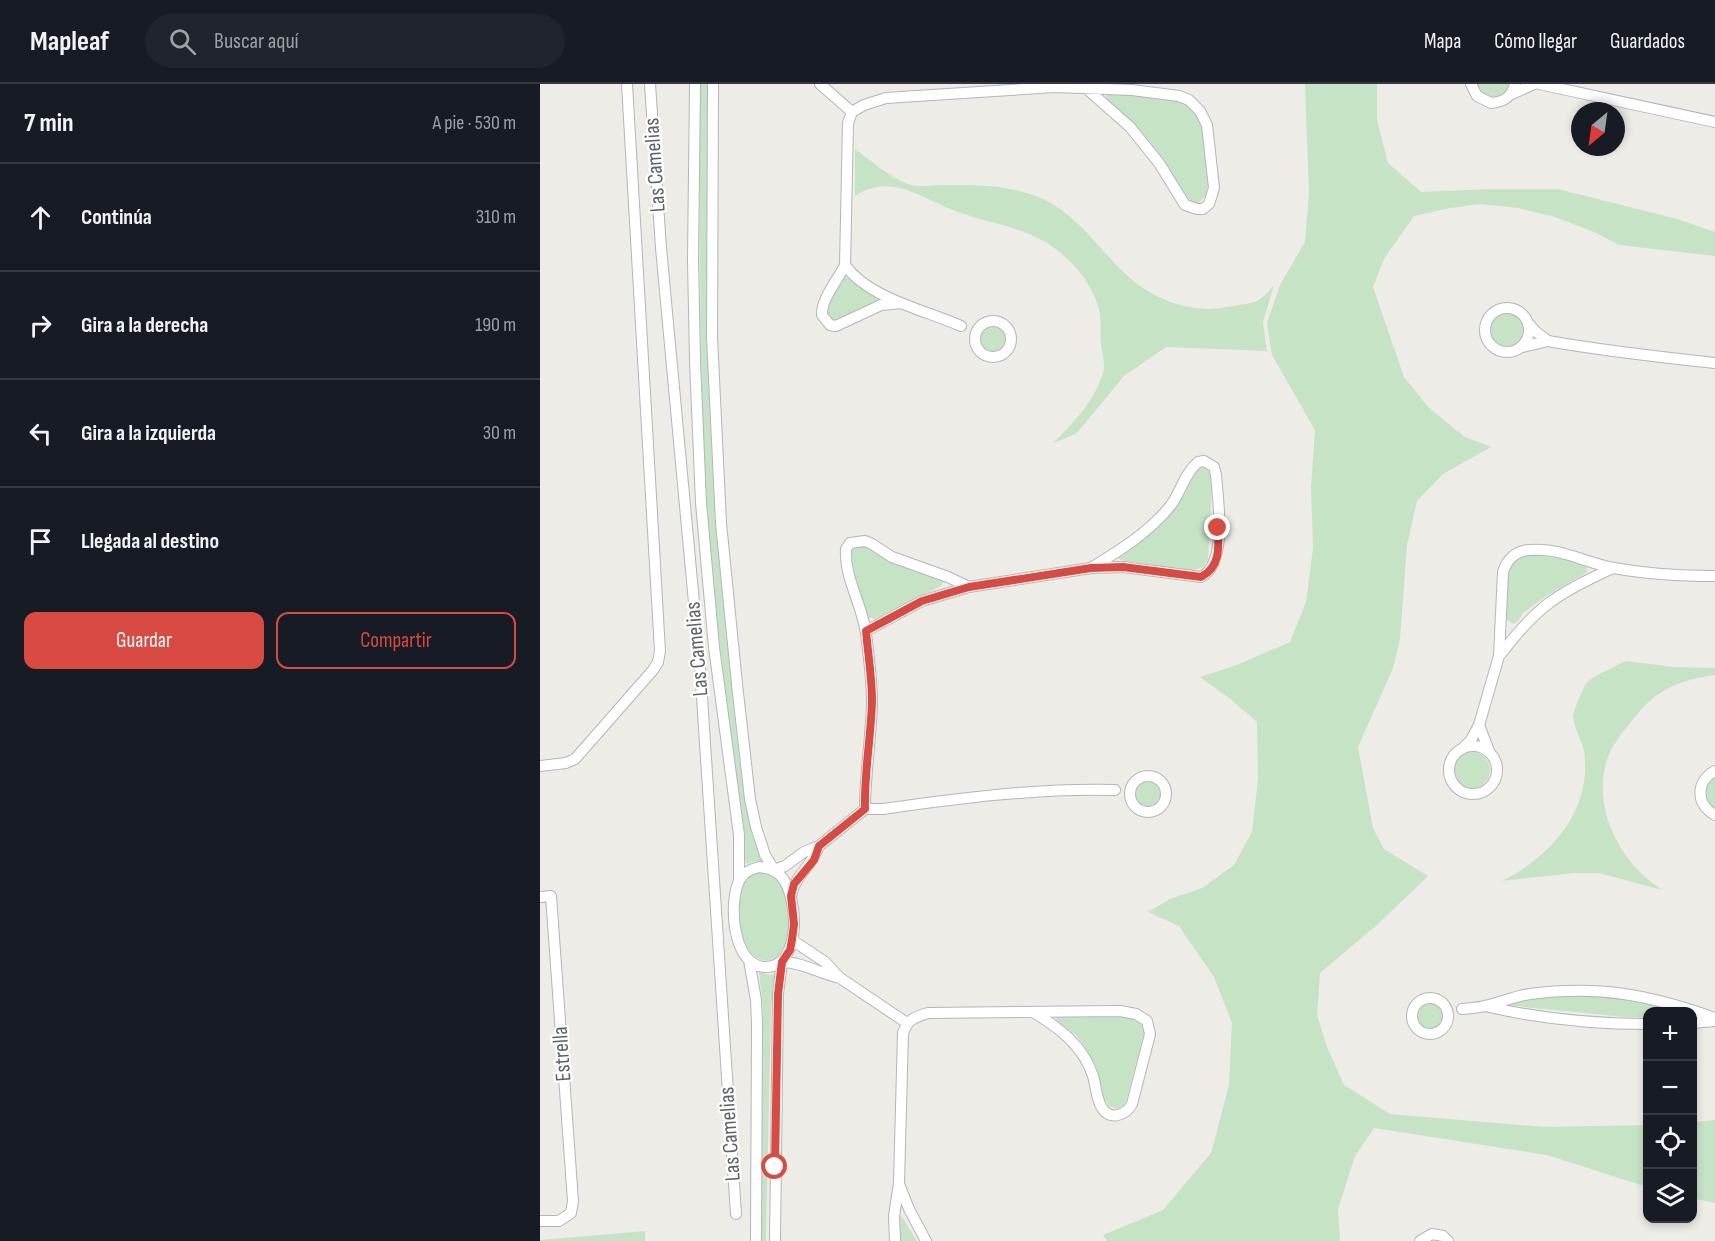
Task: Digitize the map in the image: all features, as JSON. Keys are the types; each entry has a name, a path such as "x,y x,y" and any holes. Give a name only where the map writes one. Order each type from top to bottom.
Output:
{"street":[{"path":"540,766 566,764 575,759 653,670 658,662 660,651 627,84"},
{"name":"Las Camelias","path":"650,84 661,249 700,668 736,1215"},
{"path":"695,84 693,260 700,502 714,647 739,835 739,881 734,909 735,926 738,940 749,960 756,1000 756,1241"},
{"path":"713,84 712,338 721,523 735,673 750,799 756,827 765,855 774,870 784,880 791,896 794,924 790,950 782,962 778,994 775,1241"},
{"path":"820,84 852,112"},
{"path":"1471,84 1477,96 1491,103 1499,102 1514,89 1534,84"},
{"path":"1539,84 1655,110 1712,119"},
{"path":"901,303 881,305 842,325 830,325 822,315 822,307 845,265 848,123 852,112 864,105 886,98 1055,87 1132,90 1179,96 1196,105 1205,118 1214,188 1209,204 1203,209 1185,205 1145,144 1130,127 1087,89"},
{"path":"845,265 862,283 901,303 961,326 982,325 994,321 1006,326 1011,337 1009,349 1005,354 993,358 981,353 961,326"},
{"path":"1548,341 1535,331 1520,311 1505,308 1491,314 1485,328 1489,343 1501,352 1516,351 1548,341 1610,352 1715,363"},
{"path":"1523,347 1529,336 1529,324"},
{"path":"975,342 976,332 982,325"},
{"path":"866,631 922,601 969,587 1091,568 1123,567 1201,577 1213,567 1219,550 1214,467 1204,461 1192,466 1174,501 1165,512 1151,526 1091,568"},
{"path":"865,809 872,702 866,631 847,564 846,549 850,543 864,541 872,543 898,560 948,577 969,587"},
{"path":"1479,725 1497,766 1497,774 1494,782 1482,792 1465,792 1458,789 1452,782 1449,766 1456,752 1471,740 1479,725 1499,656 1503,572 1511,557 1518,552 1538,549 1613,568 1715,576"},
{"path":"1499,656 1531,617 1547,602 1564,591 1613,568"},
{"path":"1464,747 1477,746 1489,751"},
{"path":"1715,771 1707,776 1700,790 1704,805 1715,814"},
{"path":"739,881 751,870 759,867 774,870 785,866 804,852 819,846 865,809 883,809 993,795 1115,790 1145,776 1157,778 1165,787 1166,799 1159,809 1147,812 1136,807 1132,801 1115,790"},
{"path":"1132,801 1131,792 1134,783"},
{"path":"791,896 794,884 814,860 819,846"},
{"name":"Estrella","path":"540,1221 559,1221 571,1213 573,1201 546,896"},
{"path":"792,940 825,962 840,978 907,1023"},
{"path":"749,960 764,967 792,961 820,973 840,978"},
{"path":"1462,1009 1446,1022 1439,1032 1427,1034 1417,1028 1412,1017 1420,1001 1432,999 1462,1009 1485,1006 1527,994 1560,991 1645,996 1664,1000 1715,1019"},
{"path":"1443,1004 1447,1013 1446,1022"},
{"path":"1485,1006 1509,1012 1643,1024"},
{"path":"895,1241 894,1216 899,1183 903,1032 907,1023 915,1017 928,1013 1120,1011 1136,1014 1147,1021 1149,1034 1132,1104 1128,1111 1115,1115 1101,1107 1094,1077 1082,1052 1063,1032 1033,1012"},
{"path":"1697,1022 1715,1019"},
{"path":"899,1183 909,1209 926,1241"},
{"path":"1420,1241 1426,1236 1438,1234 1448,1241"}],"green space":[{"path":"700,84 710,84 707,104 708,355 712,460 720,569 745,797 753,837 763,862 754,861 747,864 718,625 706,491 700,288"},
{"path":"1305,84 1377,84 1377,120 1388,163 1421,192 1558,189 1677,219 1715,232 1715,256 1619,245 1594,232 1552,216 1518,208 1480,204 1414,216 1384,259 1373,287 1404,377 1429,408 1465,437 1491,447 1443,474 1417,501 1407,545 1400,639 1393,668 1358,747 1373,828 1384,849 1428,876 1377,925 1320,973 1317,1015 1327,1047 1344,1085 1390,1114 1545,1127 1643,1125 1643,1186 1547,1155 1374,1128 1355,1156 1338,1209 1340,1241 1107,1241 1103,1235 1163,1210 1211,1153 1229,1085 1232,1023 1214,977 1179,926 1148,912 1170,899 1202,888 1234,865 1252,832 1258,779 1257,722 1200,677 1239,664 1290,642 1306,602 1313,548 1311,487 1315,430 1272,355 1267,323 1280,285 1305,242 1309,192"},
{"path":"1475,84 1511,84 1504,95 1490,97 1484,95"},
{"path":"1106,95 1150,95 1175,99 1191,109 1202,131 1208,171 1207,195 1197,204 1190,201 1150,142 1107,101"},
{"path":"855,149 887,173 912,185 999,187 1046,200 1073,219 1118,267 1140,286 1176,304 1215,309 1249,303 1259,300 1274,285 1263,322 1267,351 1166,347 1124,376 1076,434 1053,443 1076,420 1089,402 1103,373 1100,314 1093,292 1081,273 1056,249 1027,233 961,213 908,191 882,186 855,196"},
{"path":"843,276 878,300 835,320 828,316 825,308"},
{"path":"1507,313 1520,318 1525,331 1520,344 1507,349 1494,344 1489,331 1494,318"},
{"path":"993,327 1003,330 1006,340 1003,350 993,353 983,350 980,340 983,330"},
{"path":"1203,467 1210,473 1212,482 1208,559 1203,567 1192,571 1120,560 1118,556 1135,545 1197,468"},
{"path":"854,545 869,547 883,558 944,581 941,586 875,619 868,617 864,610 850,557"},
{"path":"1524,553 1580,562 1586,566 1587,572 1543,598 1523,613 1514,624 1505,619 1507,568"},
{"path":"1626,661 1673,667 1715,668 1715,675 1675,685 1655,697 1616,741 1605,765 1603,797 1611,828 1627,857 1643,875 1662,890 1599,873 1575,873 1502,881 1520,871 1551,845 1575,812 1582,793 1585,773 1584,751 1573,716 1574,711 1590,680"},
{"path":"1472,752 1485,757 1490,770 1485,783 1472,788 1459,783 1454,770 1459,757"},
{"path":"1715,778 1715,809 1707,797 1706,789"},
{"path":"1148,780 1157,784 1161,793 1157,802 1148,806 1139,802 1135,793 1139,784"},
{"path":"754,872 772,874 781,885 787,902 790,935 787,945 776,959 764,960 754,955 742,936 738,909 741,885 746,877"},
{"path":"759,972 770,975 776,973 771,1006 766,1241 761,1241 760,1225 763,1009"},
{"path":"1547,995 1582,996 1614,998 1662,1007 1643,1007 1643,1017 1625,1017 1505,1005 1507,1001"},
{"path":"1430,1003 1440,1006 1443,1016 1440,1026 1430,1029 1420,1026 1417,1016 1420,1006"},
{"path":"1121,1015 1141,1024 1144,1033 1127,1098 1124,1106 1117,1109 1109,1106 1103,1098 1096,1066 1087,1050 1076,1035 1056,1020 1057,1016"},
{"path":"1715,1120 1715,1203 1697,1199 1697,1122"},
{"path":"897,1215 902,1217 917,1241 899,1241"},
{"path":"645,1231 645,1241 540,1241 540,1240"}],"route":[{"path":"775,1167 778,994 782,962 790,950 792,940 794,924 791,896 794,884 814,860 819,846 865,809 872,702 866,631 922,601 969,587 1091,568 1123,567 1201,577 1208,573 1217,559 1218,528"}]}
